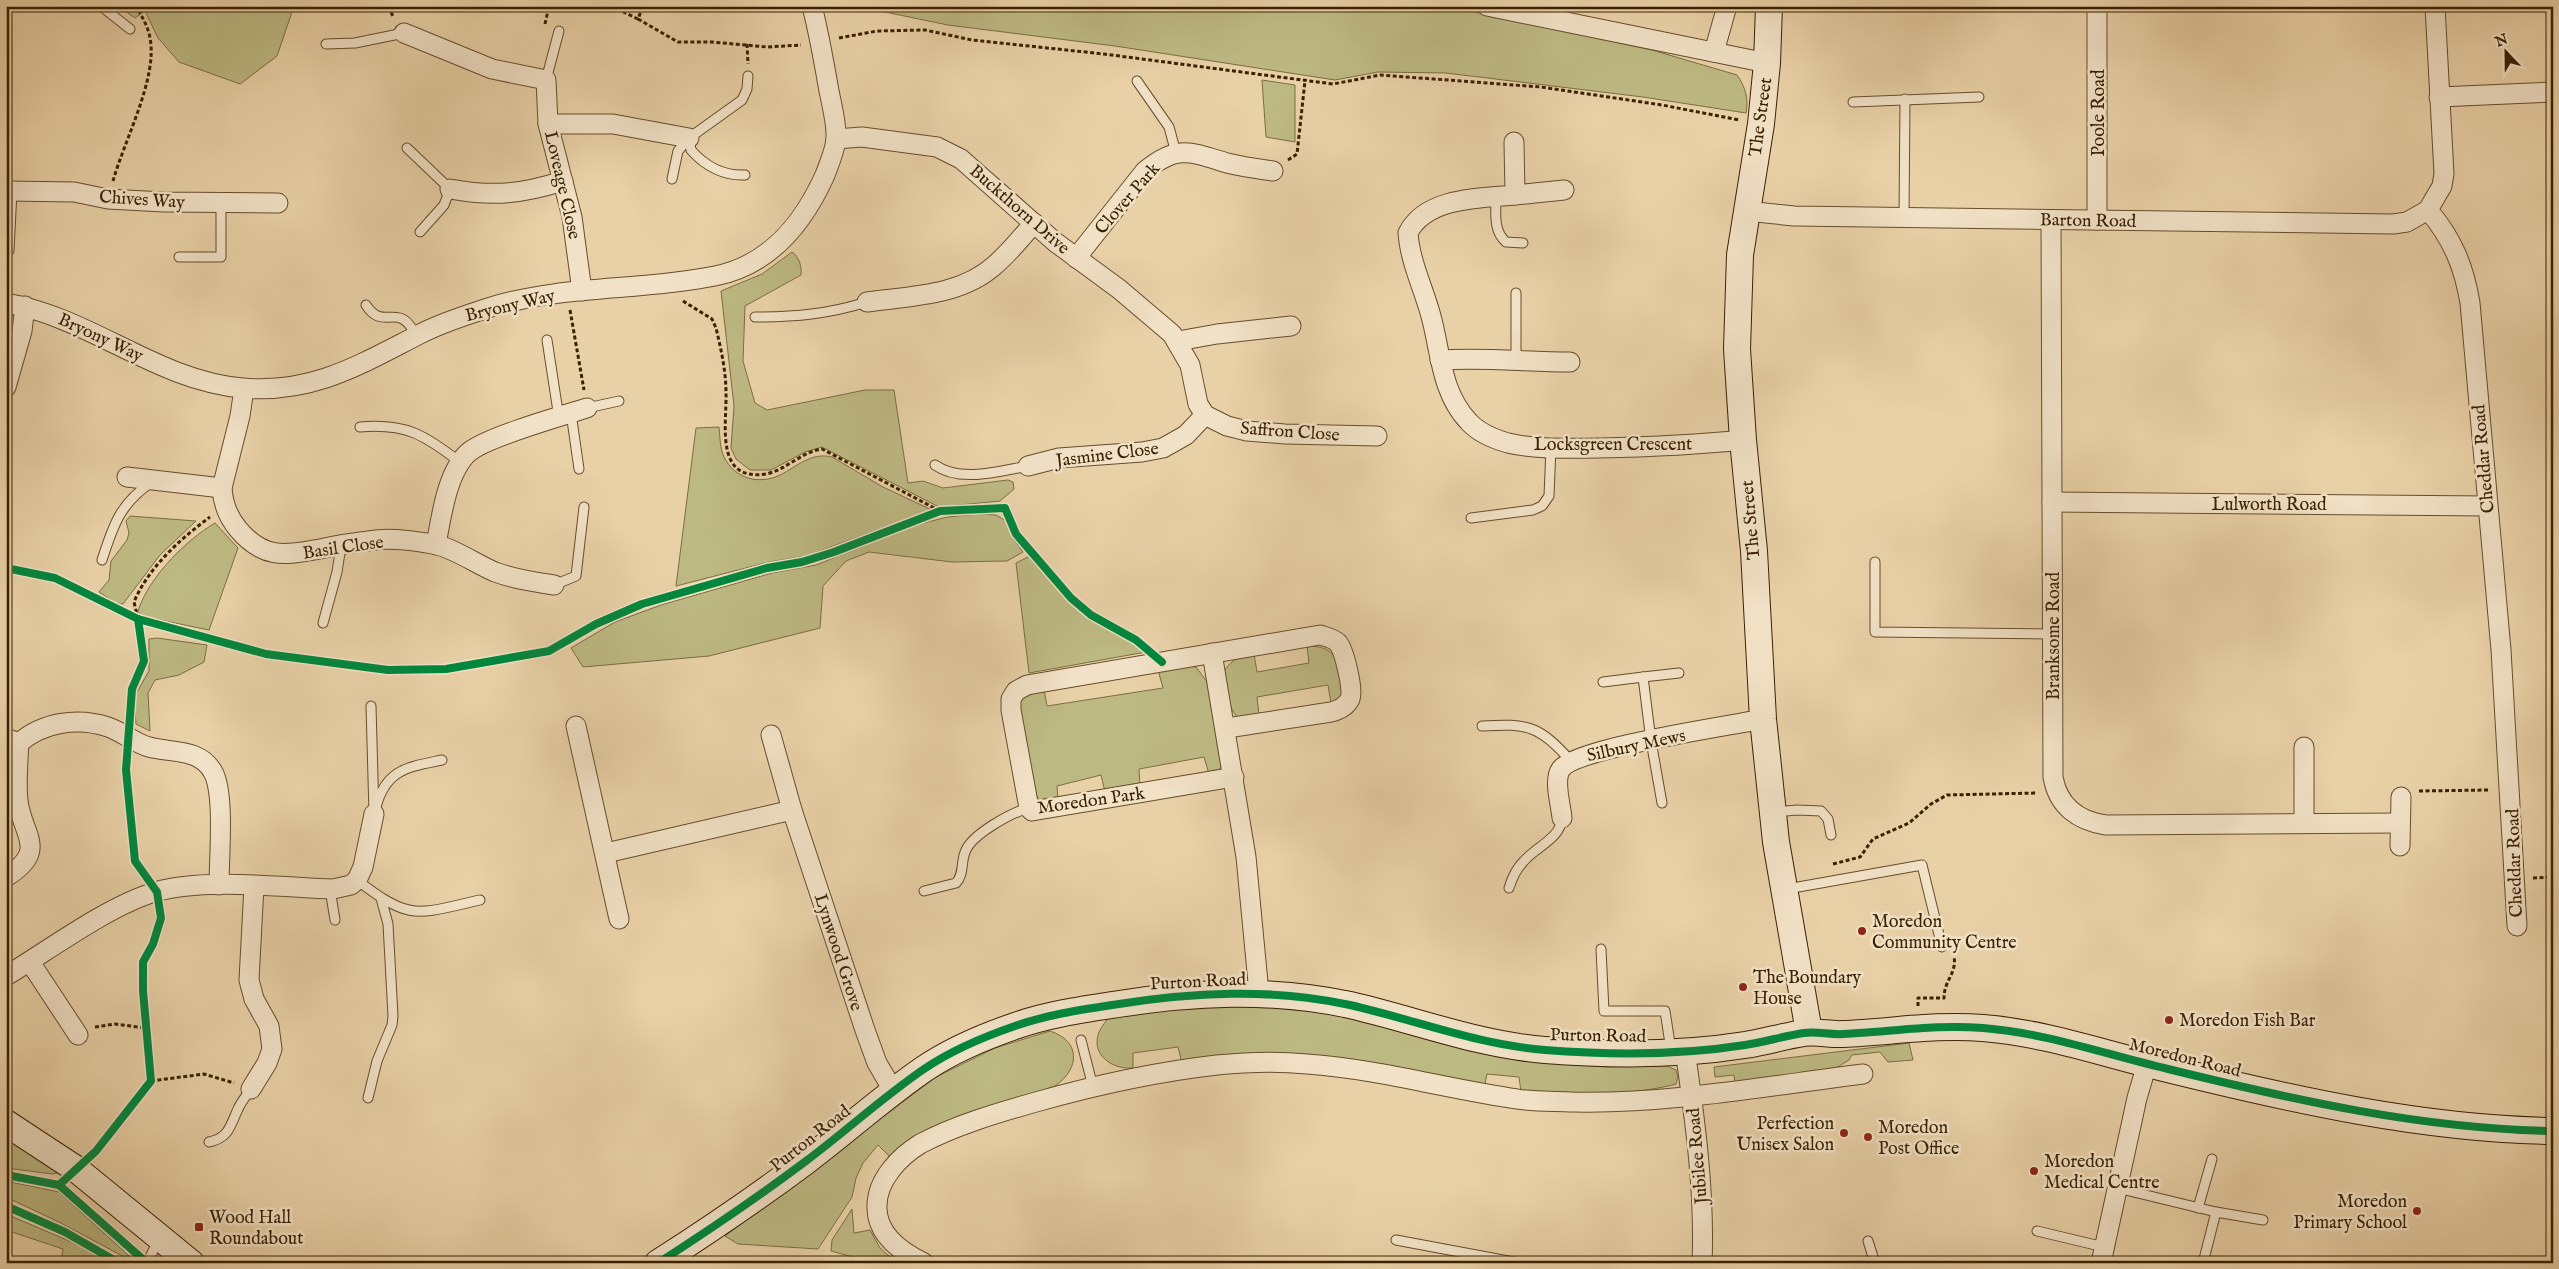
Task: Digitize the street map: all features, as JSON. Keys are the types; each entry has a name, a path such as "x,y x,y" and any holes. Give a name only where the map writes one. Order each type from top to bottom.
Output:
{"street":[{"name":"Bryony Way","path":"6,303 25,306 52,314 194,379 244,389 282,388 326,379 355,369 416,336 457,318 496,306 575,292 675,282 736,271 752,264 780,243 806,213 830,162 836,139 821,42 812,6"},
{"path":"1487,6 1767,63"},
{"path":"1714,52 1727,6"},
{"name":"The Street","path":"1769,6 1767,63 1761,124 1740,255 1737,349 1743,440 1754,551 1763,719 1773,813 1809,1032"},
{"name":"Poole Road","path":"2097,6 2097,220"},
{"path":"2428,210 2442,186 2444,174 2434,6"},
{"path":"404,33 492,69 546,80"},
{"name":"Loveage Close","path":"546,80 548,124 578,247 575,292"},
{"path":"2439,97 2553,92"},
{"path":"548,124 614,124 690,138"},
{"name":"Buckthorn Drive","path":"836,139 870,138 937,147 961,158 1076,258 1165,326 1178,341 1190,365 1198,404 1205,415"},
{"path":"1514,142 1515,195"},
{"name":"Clover Park","path":"1076,258 1145,171 1159,159 1176,153 1190,151 1246,168 1273,171"},
{"path":"450,189 490,196 563,181"},
{"name":"Locksgreen Crescent","path":"1564,190 1465,200 1418,217 1408,233 1409,244 1428,302 1440,360 1451,396 1469,423 1483,433 1508,443 1551,448 1657,447 1743,440"},
{"name":"Chives Way","path":"9,191 74,192 108,199 278,203"},
{"name":"Barton Road","path":"1746,211 1794,216 2393,224 2407,222 2428,210"},
{"name":"Cheddar Road","path":"2428,210 2456,249 2467,282 2501,650 2511,790 2516,926"},
{"name":"Branksome Road","path":"2051,220 2052,634 2054,778 2056,791"},
{"path":"867,302 945,291 961,286 996,265 1034,222"},
{"path":"6,387 22,331 25,306"},
{"path":"1178,341 1216,334 1291,326"},
{"path":"1440,360 1482,358 1570,362"},
{"name":"Basil Close","path":"244,389 222,488 225,509 245,537 259,549 287,555 377,540 436,545 496,572 521,580 554,585"},
{"path":"436,545 446,498 461,463 469,452 482,445 573,413"},
{"name":"Saffron Close","path":"1205,415 1227,426 1247,431 1285,434 1377,436"},
{"name":"Jasmine Close","path":"1028,466 1059,458 1142,452 1163,448 1186,435 1205,415"},
{"path":"127,477 222,488"},
{"name":"Lulworth Road","path":"2052,502 2487,506"},
{"name":"Moredon Park","path":"1226,728 1331,712 1344,707 1351,698 1351,688 1342,649 1337,641 1320,636 1027,685 1016,691 1011,699 1011,710 1029,808 1032,811 1234,777"},
{"path":"1212,653 1234,777 1252,906 1259,993"},
{"name":"Silbury Mews","path":"1562,818 1558,777 1560,770 1571,761 1593,752 1763,719"},
{"path":"6,877 27,857 31,840 17,798 13,740 38,729 57,724 92,724 110,727 139,744 188,753 208,764 219,786 219,885"},
{"path":"576,726 606,853 619,919"},
{"name":"Lynwood Grove","path":"770,735 792,810 877,1062 894,1092"},
{"path":"2304,747 2304,823"},
{"path":"2056,791 2074,814 2090,823 2140,825 2400,823"},
{"path":"2400,846 2401,797"},
{"path":"606,853 792,810"},
{"path":"6,976 138,898 156,892 219,885 330,888 351,886 358,880 363,867 374,814"},
{"path":"251,1089 270,1057 272,1044 269,1026 254,999 249,980 254,886"},
{"path":"30,962 78,1034"},
{"name":"Purton Road","path":"658,1263 759,1196 924,1069 960,1048 1006,1029 1048,1016 1142,1000 1200,994 1259,993 1347,1004 1487,1040 1541,1050 1604,1052 1743,1046 1809,1032"},
{"name":"Moredon Road","path":"1809,1032 1839,1034 1918,1027 1984,1028 2018,1032 2099,1050 2147,1064 2260,1091 2375,1113 2455,1125 2553,1131"},
{"name":"Jubilee Road","path":"1678,1050 1692,1096 1702,1219 1702,1263"},
{"path":"924,1263 910,1256 888,1237 881,1226 877,1207 882,1183 892,1168 919,1145 987,1116 1093,1087 1147,1075 1220,1065 1306,1064 1372,1072 1520,1100 1619,1101 1692,1096 1863,1074"},
{"path":"2102,1255 2137,1098 2147,1064"},
{"path":"6,1123 76,1169 190,1263"}],"lane":[{"path":"101,6 130,29"},
{"path":"546,80 559,31"},
{"path":"326,44 355,42 404,33"},
{"path":"672,179 678,151 690,138 742,100 747,89 748,76"},
{"path":"1137,80 1169,127 1176,153"},
{"path":"1853,102 1979,97"},
{"path":"1904,217 1905,99"},
{"path":"690,138 691,150 712,166 728,175 745,175"},
{"path":"407,148 450,189 444,206 420,232"},
{"path":"9,191 9,251"},
{"path":"1496,197 1496,220 1499,233 1506,242 1523,243"},
{"path":"179,257 221,257 221,203"},
{"path":"1516,292 1516,361"},
{"path":"755,317 808,316 867,302"},
{"path":"366,305 378,317 400,317 406,319 416,336"},
{"path":"547,340 573,413 579,469"},
{"path":"573,413 619,401"},
{"path":"360,427 382,425 403,428 434,444 461,463"},
{"path":"1471,518 1542,506 1549,496 1551,448"},
{"path":"935,465 947,472 978,474 1028,466"},
{"path":"102,560 119,513 138,492 155,480"},
{"path":"554,585 576,576 584,507"},
{"path":"323,623 339,565 341,546"},
{"path":"1875,562 1875,632 2052,634"},
{"path":"1603,682 1679,673"},
{"path":"1643,677 1651,741 1662,803"},
{"path":"371,706 374,814"},
{"path":"1482,726 1514,724 1533,728 1550,739 1571,761"},
{"path":"374,814 383,786 392,776 410,767 442,760"},
{"path":"924,891 956,882 962,873 963,858 970,843 1008,816 1029,808"},
{"path":"1773,813 1797,810 1821,811 1828,819 1831,835"},
{"path":"1509,888 1514,873 1523,861 1554,836 1562,824 1562,818"},
{"path":"1785,890 1922,864 1942,947"},
{"path":"358,880 380,898 401,910 413,912 432,911 480,900"},
{"path":"330,888 334,920"},
{"path":"368,1098 377,1061 392,1025 391,954 388,924 380,898"},
{"path":"1601,949 1604,1011 1665,1011 1678,1050"},
{"path":"1081,1040 1093,1087"},
{"path":"209,1142 220,1139 230,1131 239,1107 251,1089"},
{"path":"2198,1208 2212,1159"},
{"path":"2117,1188 2216,1212 2263,1220"},
{"path":"2203,1263 2216,1212"},
{"path":"2037,1231 2102,1255"},
{"path":"147,1263 159,1239"},
{"path":"1396,1240 1519,1263"},
{"path":"1868,1241 1875,1263"}],"path":[{"path":"108,199 146,85 150,40 147,25 136,6"},
{"path":"611,6 678,42 793,47 877,31 925,30 972,40 1104,54 1333,84 1380,76 1541,87 1662,105 1761,124"},
{"path":"638,19 643,6"},
{"path":"1273,171 1297,154 1305,81"},
{"path":"675,282 683,302 712,319 716,328 726,392 726,449 731,462 742,471 764,474 776,472 814,450 822,450 945,510"},
{"path":"573,413 575,292"},
{"path":"140,627 134,602 151,572 186,536 208,518 225,509"},
{"path":"932,514 945,510"},
{"path":"2401,797 2402,792 2511,790"},
{"path":"1824,866 1860,857 1873,839 1909,823 1931,804 1947,795 2056,791"},
{"path":"1918,1027 1918,998 1944,998 1947,982 1955,970 1953,952 1942,947"},
{"path":"145,1019 147,1037"},
{"path":"78,1034 99,1025 146,1028"},
{"path":"150,1072 149,1084 204,1074 251,1089"}],"shaded area":[{"path":"118,6 294,6 277,56 240,84 179,62 158,38 145,11 135,18"},
{"path":"856,6 1446,6 1652,50 1737,75 1746,93 1747,108 1746,113 1643,97 1446,73 1378,72 1335,80 1115,46 948,25"},
{"path":"1262,80 1295,85 1295,142 1266,137"},
{"path":"792,252 800,262 801,275 745,306 743,361 755,403 767,410 865,390 894,390 908,483 923,481 943,488 1008,480 1013,482 1014,489 1000,501 939,507 822,447 805,452 771,470 750,470 736,459 731,448 734,406 721,291 762,274"},
{"path":"719,427 724,457 734,470 748,478 764,480 772,478 811,458 818,456 832,457 883,487 932,510 806,556 769,562 676,586 696,428"},
{"path":"978,514 996,515 1006,521 1012,537 1023,552 1007,561 952,562 869,552 846,561 823,586 820,628 709,656 583,667 571,648 615,622 661,605 772,573 816,565 919,524 948,517"},
{"path":"130,516 196,521 160,555 123,604 117,604 99,592 109,580 111,561 127,540 129,533 126,521"},
{"path":"215,523 238,548 209,630 141,616 138,611 143,598 159,573 180,550"},
{"path":"1030,556 1089,620 1115,629 1146,652 1029,673 1016,563"},
{"path":"157,638 207,645 204,662 179,675 155,680 148,693 150,731 136,724 134,697 149,671 149,639"},
{"path":"1307,646 1326,649 1332,653 1338,666 1343,693 1340,699 1331,703 1328,685 1257,697 1259,715 1238,718 1231,707 1226,689 1224,671 1230,664 1240,657 1254,654 1257,672 1309,663"},
{"path":"1186,666 1196,667 1208,683 1223,763 1219,770 1209,774 1204,757 1139,769 1140,786 1105,792 1101,775 1057,786 1058,799 1047,802 1038,799 1033,789 1018,703 1022,694 1044,689 1047,706 1163,688 1158,670"},
{"path":"1207,1004 1323,1010 1542,1062 1606,1067 1667,1066 1676,1070 1678,1077 1676,1084 1619,1093 1521,1092 1519,1077 1487,1074 1484,1088 1182,1063 1178,1047 1133,1053 1133,1068 1125,1068 1111,1064 1105,1059 1098,1048 1099,1032 1110,1015"},
{"path":"1050,1031 1067,1041 1072,1048 1073,1064 1063,1079 1055,1086 962,1117 891,1158 878,1145 863,1163 856,1178 852,1197 818,1249 738,1244 725,1236 936,1077 995,1048"},
{"path":"1909,1043 1913,1060 1888,1062 1880,1052 1852,1055 1849,1060 1836,1068 1735,1083 1734,1075 1715,1077 1714,1067"},
{"path":"6,1139 56,1170 57,1173 6,1168"},
{"path":"6,1181 59,1192 129,1256 128,1259 61,1223 6,1197"},
{"path":"852,1209 854,1233 870,1230 880,1248 897,1263 874,1263 831,1251 832,1240"},
{"path":"6,1214 95,1252 96,1261 99,1263 61,1263 63,1249 6,1230"}],"cycle path":[{"path":"138,619 266,654 388,670 446,669 549,651 596,624 642,604 767,568 802,562 834,552 940,511 1005,508 1016,534 1071,598 1091,615 1136,640 1162,662"},
{"path":"6,568 55,578 138,619 144,661 132,689 126,770 135,861 157,892 161,918 153,944 143,962 143,991 151,1081 96,1151 59,1185"},
{"path":"658,1263 733,1214 821,1150 909,1080 957,1050 1003,1030 1051,1016 1172,997 1231,994 1291,996 1350,1005 1496,1043 1545,1050 1594,1053 1696,1051 1745,1045 1809,1033 1838,1034 1931,1028 1983,1028 2054,1039 2215,1080 2359,1111 2456,1125 2553,1131"},
{"path":"6,1175 59,1185 147,1263"},
{"path":"6,1206 65,1232 119,1263"}],"place":[{"name":"Moredon Community Centre","path":"1862,931"},
{"name":"The Boundary House","path":"1743,987"},
{"name":"Moredon Fish Bar","path":"2169,1020"},
{"name":"Perfection Unisex Salon","path":"1844,1133"},
{"name":"Moredon Post Office","path":"1868,1137"},
{"name":"Moredon Medical Centre","path":"2034,1171"},
{"name":"Moredon Primary School","path":"2417,1211"},
{"name":"Wood Hall Roundabout","path":"199,1227"}]}
